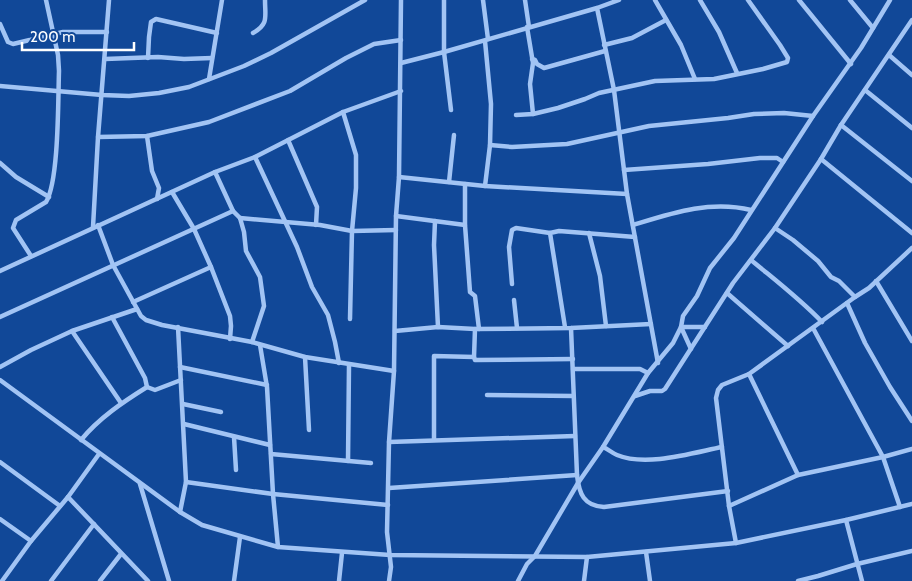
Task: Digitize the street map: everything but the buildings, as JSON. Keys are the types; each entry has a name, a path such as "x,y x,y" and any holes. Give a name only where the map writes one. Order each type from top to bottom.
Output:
{"street":[{"path":"31,256 13,228 16,220 41,206 49,197 54,176 58,55 46,0"},
{"path":"109,0 98,137 96,226 113,265 141,316 146,320 162,325 252,342 305,357 394,371"},
{"path":"209,79 222,0"},
{"path":"253,33 262,28 265,22 265,0"},
{"path":"0,86 129,96 189,87 271,53 364,0"},
{"path":"389,581 391,567 387,532 389,442 394,371 401,0"},
{"path":"444,0 444,52 450,110"},
{"path":"483,0 491,104 486,186"},
{"path":"525,0 532,58 530,89 533,114"},
{"path":"401,63 597,8 619,0"},
{"path":"655,0 681,45 695,79"},
{"path":"700,0 719,32 737,73"},
{"path":"516,115 533,114 576,102 599,93 655,81 714,79 787,62 788,60 780,45 748,0"},
{"path":"799,0 850,64"},
{"path":"850,0 873,28"},
{"path":"518,581 648,373 674,344 681,328 683,316 697,296 710,268 734,238 813,116 850,64 890,0"},
{"path":"597,8 614,90 627,194 658,362"},
{"path":"148,58 151,22 156,19 217,33"},
{"path":"532,58 544,68 632,38 666,20"},
{"path":"635,396 665,389 727,292 775,228 841,125 912,20"},
{"path":"0,24 8,42 13,44 63,32 107,32"},
{"path":"98,137 147,136 209,122 290,91 374,44 401,40"},
{"path":"888,55 912,75"},
{"path":"105,59 212,58"},
{"path":"865,90 912,128"},
{"path":"0,271 215,172 255,157 343,112 400,91"},
{"path":"343,112 356,155 350,319"},
{"path":"490,145 512,147 568,144 649,126 754,114 784,113 813,116"},
{"path":"841,125 912,181"},
{"path":"449,182 454,135"},
{"path":"147,136 152,171 159,188 157,199"},
{"path":"288,140 316,204 316,225"},
{"path":"255,157 297,247 312,287 328,315 336,342 339,363"},
{"path":"624,170 760,158 777,158 783,162"},
{"path":"820,159 912,232"},
{"path":"0,163 16,177 49,197"},
{"path":"215,172 233,211 240,218 246,251 260,277 264,306 252,342"},
{"path":"399,177 486,186 627,194"},
{"path":"465,184 465,225 470,292 475,296 477,329 474,357"},
{"path":"172,192 194,229 211,267 230,316 230,339"},
{"path":"633,225 677,212 704,207 734,206 751,210"},
{"path":"0,317 233,211"},
{"path":"396,216 465,225"},
{"path":"240,218 316,225 352,231 396,230"},
{"path":"435,221 434,245 438,327"},
{"path":"512,284 509,247 512,230 516,228 550,233 559,231 635,237"},
{"path":"775,228 818,261 831,277 856,297"},
{"path":"550,233 565,327"},
{"path":"589,233 600,276 606,326"},
{"path":"736,543 729,506 716,398 718,390 722,385 749,374 822,322 876,281 912,249"},
{"path":"751,260 822,322"},
{"path":"133,302 211,267"},
{"path":"876,281 912,341"},
{"path":"727,292 788,346"},
{"path":"514,300 516,328"},
{"path":"847,303 865,343 912,421"},
{"path":"0,367 72,331 137,309"},
{"path":"112,317 145,378 146,387"},
{"path":"394,331 438,327 477,329 571,328 651,324"},
{"path":"178,327 186,482 180,512"},
{"path":"681,328 705,327"},
{"path":"571,328 574,436 578,483 584,499 593,507 604,507 728,491"},
{"path":"681,328 691,349"},
{"path":"813,328 883,457 900,507"},
{"path":"72,331 121,403"},
{"path":"260,345 267,384 278,547"},
{"path":"434,440 434,356 474,357 475,360 573,359"},
{"path":"305,357 308,430"},
{"path":"348,461 349,365"},
{"path":"180,367 267,384"},
{"path":"573,369 640,369 648,373"},
{"path":"749,374 798,475"},
{"path":"0,380 180,512 202,525 278,547 390,555 588,557 736,543 912,504"},
{"path":"146,387 155,390 181,380"},
{"path":"81,440 91,428 121,403 146,387"},
{"path":"487,396 574,396"},
{"path":"183,404 221,412"},
{"path":"184,424 270,445"},
{"path":"389,442 574,436"},
{"path":"234,437 236,470"},
{"path":"603,446 617,455 641,459 676,456 722,447"},
{"path":"729,506 798,475 912,449"},
{"path":"2,581 99,454"},
{"path":"271,454 371,463"},
{"path":"0,462 60,506"},
{"path":"389,488 577,475"},
{"path":"186,482 273,494 388,505"},
{"path":"140,483 169,581"},
{"path":"68,497 147,581"},
{"path":"0,519 31,541"},
{"path":"846,520 862,581"},
{"path":"51,581 94,524"},
{"path":"234,581 240,537"},
{"path":"798,581 819,579 857,564 912,551"},
{"path":"646,552 650,581"},
{"path":"339,581 342,553"},
{"path":"100,581 121,554"},
{"path":"584,581 588,557"}]}
